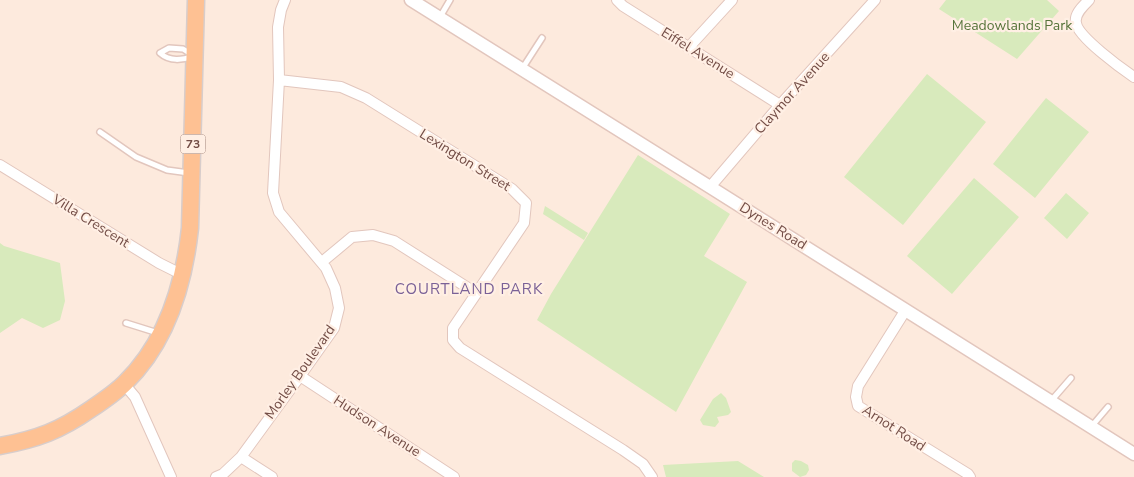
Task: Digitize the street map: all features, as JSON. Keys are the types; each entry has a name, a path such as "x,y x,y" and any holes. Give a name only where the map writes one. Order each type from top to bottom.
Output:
{"main road":[{"name":"73","path":"0,446 40,436 58,429 86,413 108,397 124,384 145,359 160,334 172,308 183,275 190,228 196,0"}],"street":[{"name":"Morley Boulevard","path":"216,477 223,474 241,457 300,376 334,328 339,308 336,288 326,268 279,212 273,193 279,80 278,28 285,0"},
{"name":"Dynes Road","path":"410,0 1134,454"},
{"name":"Eiffel Avenue","path":"617,0 623,6 780,105"},
{"path":"689,47 732,0"},
{"name":"Claymor Avenue","path":"710,187 874,0"},
{"path":"1089,0 1076,18 1080,32 1100,51 1134,77"},
{"name":"Lexington Street","path":"279,80 341,87 366,98 512,189 526,203 524,223 452,328 453,340 460,348 623,450 643,464 652,477"},
{"name":"Villa Crescent","path":"0,165 159,263 183,275"},
{"path":"322,262 352,237 373,235 394,241 476,293"},
{"name":"Arnot Road","path":"905,311 858,386 856,396 858,406 970,477"},
{"name":"Hudson Avenue","path":"300,376 454,477"},
{"path":"124,384 134,397 171,477"},
{"path":"241,457 272,477"}],"lane":[{"path":"439,18 450,0"},
{"path":"522,70 542,38"},
{"path":"169,48 179,48 194,56 179,60 167,58 160,53 169,48"},
{"path":"100,132 136,156 167,170 192,174"},
{"path":"126,323 160,334"},
{"path":"1050,402 1071,378"},
{"path":"1091,427 1108,407"}],"green space":[{"name":"Meadowlands Park","path":"946,0 1047,0 1059,11 1017,59 939,9"},
{"path":"927,74 986,122 903,225 844,177"},
{"path":"1046,98 1089,132 1035,198 993,164"},
{"path":"638,155 730,214 704,256 747,282 676,412 537,320 551,294"},
{"path":"974,178 1019,217 952,294 907,256"},
{"path":"1066,193 1089,213 1067,239 1044,218"},
{"path":"545,206 588,233 584,240 543,214"},
{"path":"0,243 4,246 60,263 65,301 60,320 43,328 22,318 0,333"},
{"path":"721,393 726,398 731,412 728,415 717,417 719,422 715,427 703,425 700,420 713,399"},
{"path":"795,460 808,465 809,470 806,475 800,477 792,471 792,463"},
{"path":"738,461 764,477 666,477 663,465"}],"district":[{"name":"COURTLAND PARK","path":"469,289"}]}
